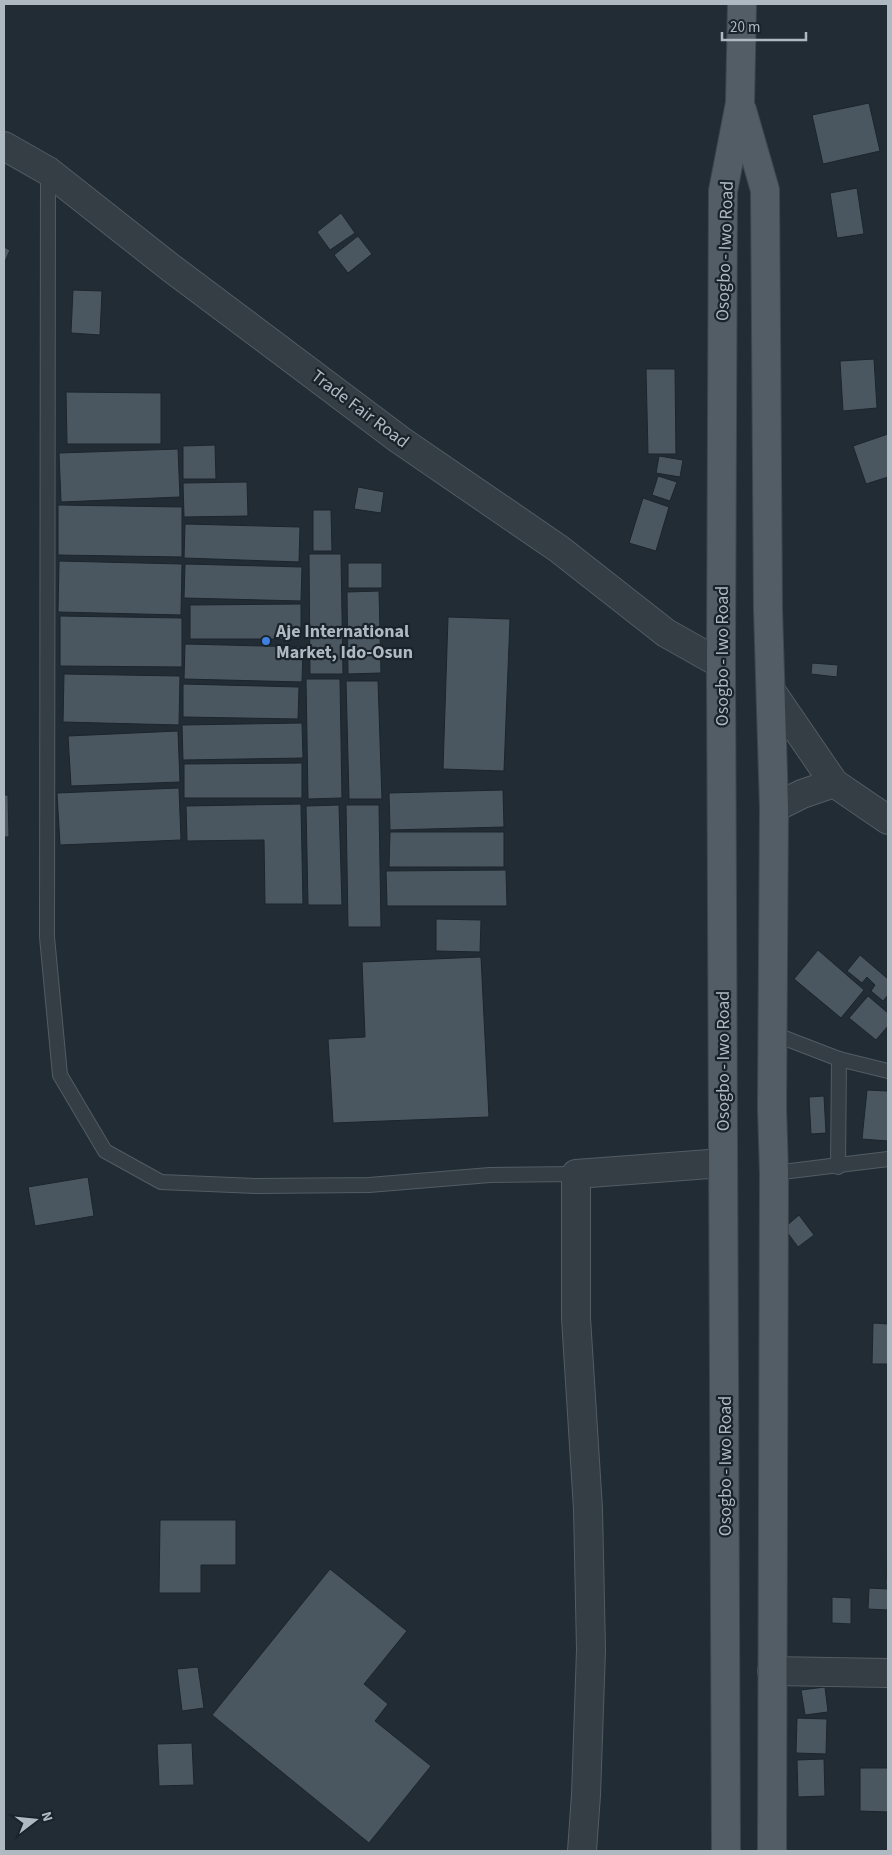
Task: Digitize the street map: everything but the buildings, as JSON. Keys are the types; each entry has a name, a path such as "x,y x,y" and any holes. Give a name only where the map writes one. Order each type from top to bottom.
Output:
{"main road":[{"path":"740,103 742,4"},
{"name":"Osogbo - Iwo Road","path":"726,1851 721,664 723,191 740,103"},
{"name":"Osogbo - Iwo Road","path":"740,103 765,190 768,609 774,808 772,1851"}],"street":[{"name":"Trade Fair Road","path":"4,146 48,171 171,268 400,440 559,549 666,633 721,664"},
{"path":"771,691 834,783 888,820"},
{"path":"774,808 802,794 834,783"},
{"path":"582,1851 591,1650 588,1508 576,1318 576,1174 723,1163"},
{"path":"772,1671 888,1673"}],"lane":[{"path":"48,171 47,937 60,1075 105,1151 161,1182 256,1186 369,1185 490,1175 576,1174"},
{"path":"774,1034 839,1059 888,1071"},
{"path":"838,1166 839,1059"},
{"path":"774,1173 888,1160"}],"place":[{"name":"Aje International Market, Ido-Osun","path":"266,641"}]}
